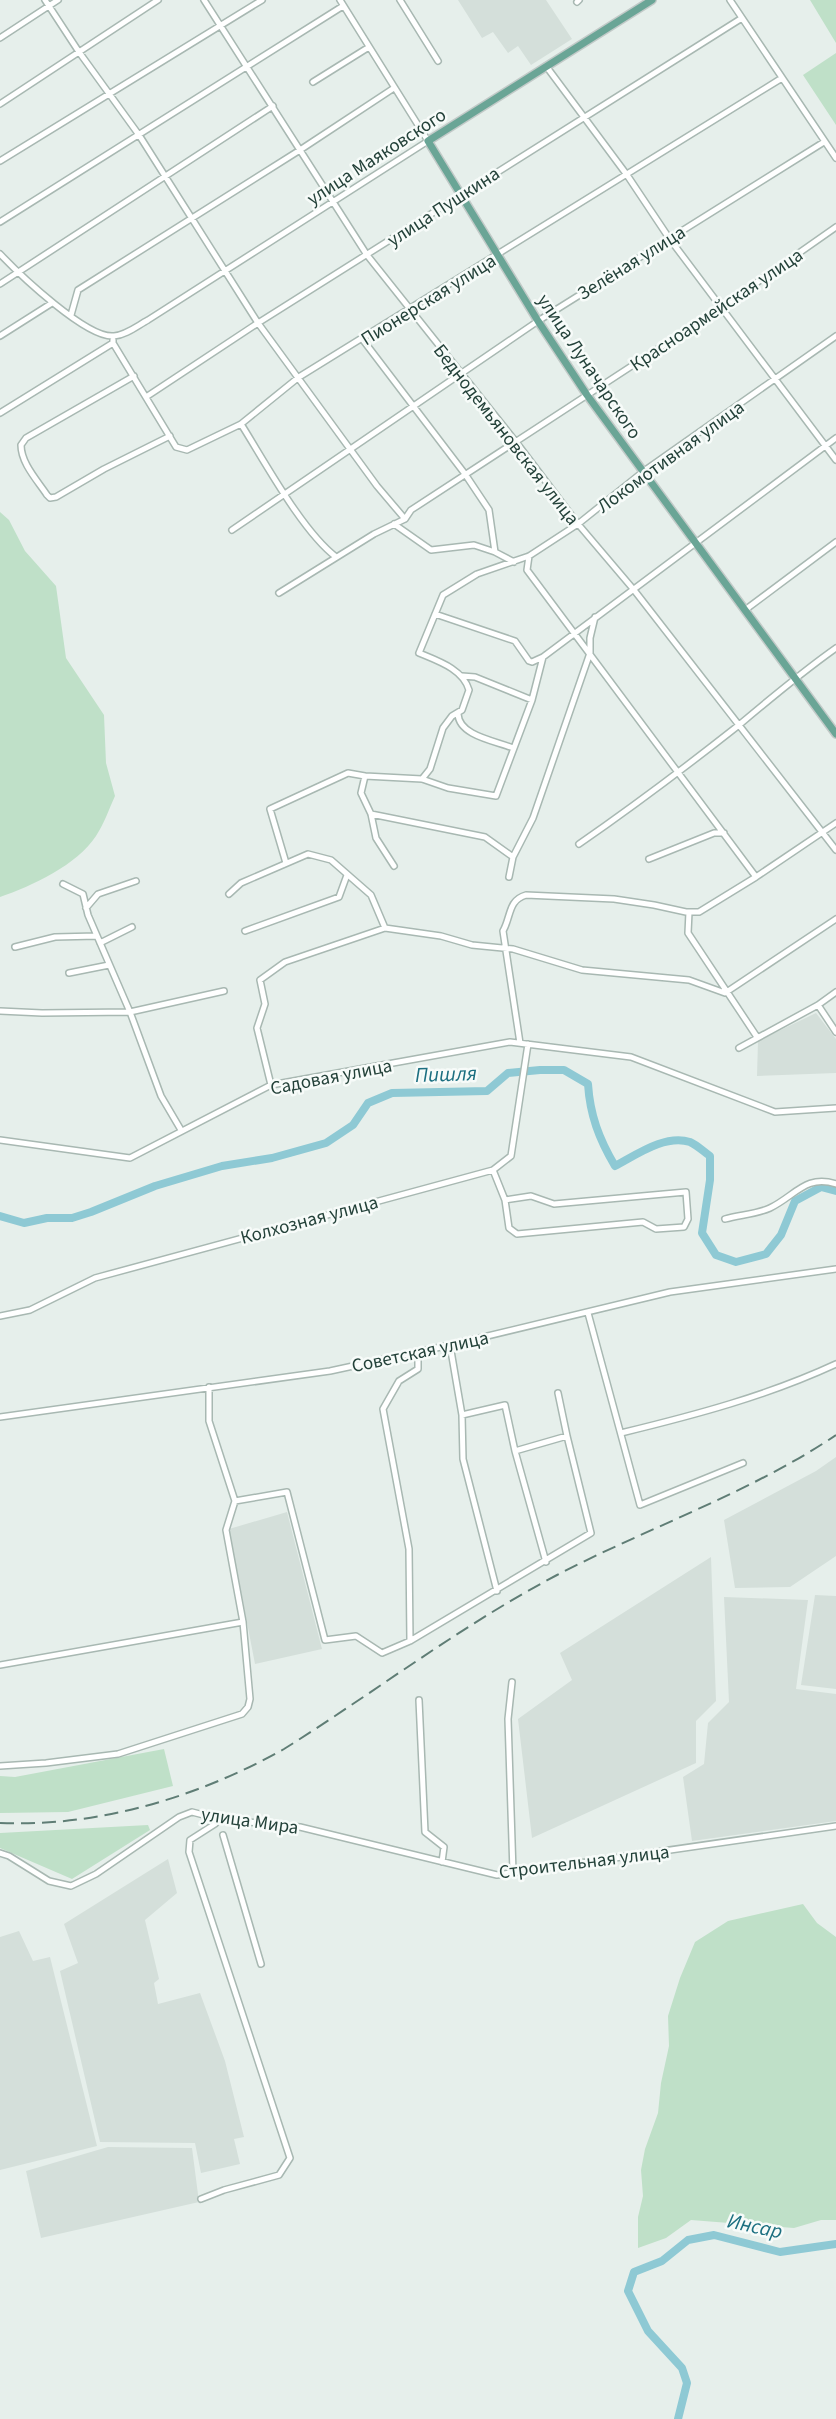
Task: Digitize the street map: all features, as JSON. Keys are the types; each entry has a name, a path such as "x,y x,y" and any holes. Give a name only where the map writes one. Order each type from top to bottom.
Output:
{"main road":[{"name":"улица Маяковского","path":"428,141 652,0"},
{"name":"улица Луначарского","path":"428,141 538,321 587,395 836,734"}],"street":[{"path":"0,38 47,3 58,0"},
{"path":"0,104 158,0"},
{"name":"Беднодемьяновская улица","path":"204,0 367,255 578,524 634,590 836,850"},
{"path":"0,161 262,0"},
{"path":"400,0 438,61"},
{"path":"730,0 836,158"},
{"path":"47,3 139,135 258,323 377,486 405,519"},
{"path":"0,222 342,3"},
{"name":"улица Луначарского","path":"342,3 428,141"},
{"name":"улица Пушкина","path":"146,397 258,323 742,18"},
{"path":"313,82 369,47"},
{"path":"546,66 836,460"},
{"name":"Пионерская улица","path":"170,436 176,447 187,450 241,424 299,377 363,340 408,308 782,78"},
{"path":"71,315 78,290 394,88"},
{"path":"0,284 273,106"},
{"name":"улица Маяковского","path":"0,414 428,141"},
{"name":"Зелёная улица","path":"232,530 538,321 824,142"},
{"name":"Красноармейская улица","path":"278,593 405,519 411,510 722,307 836,227"},
{"path":"0,254 52,303 95,331 114,339 170,436 50,498 24,460 20,444 134,376"},
{"path":"0,336 52,303"},
{"name":"Локомотивная улица","path":"462,676 447,665 419,653 443,596 477,575 529,556 578,524 644,471 836,336"},
{"path":"363,340 465,474 489,510 495,552"},
{"path":"241,424 323,547 336,557"},
{"path":"435,614 515,641 532,662 543,657 634,590 836,438"},
{"path":"394,524 431,550 474,545 514,562"},
{"path":"745,610 836,542"},
{"path":"529,556 527,570 757,877"},
{"path":"509,877 513,858 533,818 590,653 590,638 596,617"},
{"path":"579,844 836,648"},
{"path":"286,863 270,809 348,773 422,779 448,788 496,796 532,700 543,657"},
{"path":"462,676 475,677 532,700"},
{"path":"422,779 430,769 443,728 452,716 462,710 469,690 462,676"},
{"path":"458,714 461,726 468,731 513,748"},
{"path":"365,776 361,793 371,814 376,838 394,866"},
{"path":"371,814 485,837 513,858"},
{"path":"520,1044 503,931 510,907 518,897 526,895 614,899 699,912 757,877 836,823"},
{"path":"649,859 714,833 724,833"},
{"path":"229,894 242,883 308,853 331,860 371,895 385,928"},
{"path":"245,931 339,897 347,875"},
{"path":"86,908 98,894 136,881"},
{"path":"62,884 83,894 86,908 130,1012 161,1096 181,1130"},
{"path":"690,912 688,933 757,1037"},
{"path":"271,1085 257,1028 265,1004 260,980 285,962 385,928 441,936 472,945 506,948 582,970 689,980 726,993 836,919"},
{"path":"100,943 132,927"},
{"path":"15,947 55,937 97,936"},
{"path":"69,973 109,965"},
{"path":"0,1011 130,1012 224,991"},
{"path":"740,1048 836,992"},
{"path":"817,1005 836,1032"},
{"name":"Садовая улица","path":"0,1140 130,1158 271,1085 510,1042 631,1057 775,1112 836,1108"},
{"path":"505,1200 531,1196 554,1204 686,1192 688,1219 684,1227 656,1229 643,1222 517,1234 509,1228 505,1200 493,1170 510,1156 528,1044"},
{"name":"Колхозная улица","path":"0,1316 30,1310 95,1278 493,1170"},
{"path":"725,1219 769,1208 808,1183 822,1179 836,1184"},
{"name":"Советская улица","path":"0,1418 330,1371 670,1292 836,1269"},
{"path":"588,1313 640,1505 743,1463"},
{"path":"450,1345 462,1415 463,1459 497,1591"},
{"path":"410,1642 409,1549 383,1409 400,1381 418,1369 418,1352"},
{"path":"621,1433 722,1407 792,1384 836,1364"},
{"path":"0,1766 118,1754 242,1714 248,1707 250,1699 243,1622 226,1530 235,1501 209,1422 209,1387"},
{"path":"235,1501 287,1493 325,1640 356,1636 382,1653 410,1642 591,1533 558,1393"},
{"path":"462,1415 505,1405 545,1562"},
{"path":"515,1451 567,1436"},
{"path":"0,1665 243,1622"},
{"path":"512,1682 508,1719 513,1872"},
{"path":"419,1700 425,1832 444,1847 442,1862"},
{"name":"улица Мира","path":"0,1853 49,1881 71,1885 96,1874 179,1817 192,1812 219,1819 300,1827 442,1862"},
{"path":"201,2199 279,2175 290,2158 189,1852 190,1840 219,1819"},
{"name":"Строительная улица","path":"442,1862 497,1875 836,1826"},
{"path":"223,1835 261,1964"}],"shaded area":[{"path":"458,0 546,0 572,39 531,65 518,46 508,53 493,32 482,38"},
{"path":"816,1013 836,1039 836,1073 757,1076 758,1041"},
{"path":"836,1457 836,1556 790,1587 735,1588 724,1520 816,1471"},
{"path":"287,1512 322,1649 255,1664 229,1529"},
{"path":"711,1557 716,1701 696,1721 696,1763 532,1838 518,1719 572,1680 560,1653"},
{"path":"815,1595 836,1596 836,1689 801,1685"},
{"path":"724,1597 808,1600 796,1689 836,1694 836,1821 692,1841 683,1777 704,1764 708,1723 729,1702"},
{"path":"168,1859 177,1893 145,1920 159,1979 154,1983 158,2004 200,1993 225,2061 244,2137 234,2139 240,2164 201,2173 195,2143 100,2142 60,1971 78,1963 64,1924"},
{"path":"19,1931 33,1961 50,1957 97,2146 0,2170 0,1937"},
{"path":"108,2147 192,2148 199,2202 41,2238 26,2171"}],"green space":[{"path":"810,0 836,0 836,43"},
{"path":"836,53 836,125 803,75"},
{"path":"0,512 9,520 25,551 56,586 66,658 104,715 106,763 115,796 96,836 77,856 39,881 0,897"},
{"path":"164,1749 173,1786 68,1812 0,1813 0,1776 15,1777"},
{"path":"148,1825 150,1830 72,1879 0,1848 0,1833"},
{"path":"803,1904 817,1923 836,1937 836,2220 821,2220 794,2228 691,2220 666,2238 638,2248 638,2217 643,2196 641,2170 645,2149 658,2113 669,2046 668,2016 695,1942 728,1921"}],"waterway":[{"name":"Пишля","path":"0,1216 24,1223 47,1218 72,1218 155,1186 222,1166 272,1158 326,1143 353,1125 368,1103 392,1093 487,1091 508,1073 540,1070 564,1070 588,1084 596,1126 615,1166 651,1147 680,1140 690,1142 710,1156 710,1180 702,1233 716,1255 736,1262 766,1254 781,1235 795,1201 821,1187 836,1191"},
{"name":"Инсар","path":"678,2419 687,2383 682,2368 648,2331 628,2291 634,2272 662,2261 688,2240 714,2235 780,2252 836,2244"}],"railway":[{"path":"0,1823 74,1820 147,1806 183,1795 251,1766 284,1749 522,1594 591,1558 735,1492 836,1435"}]}
